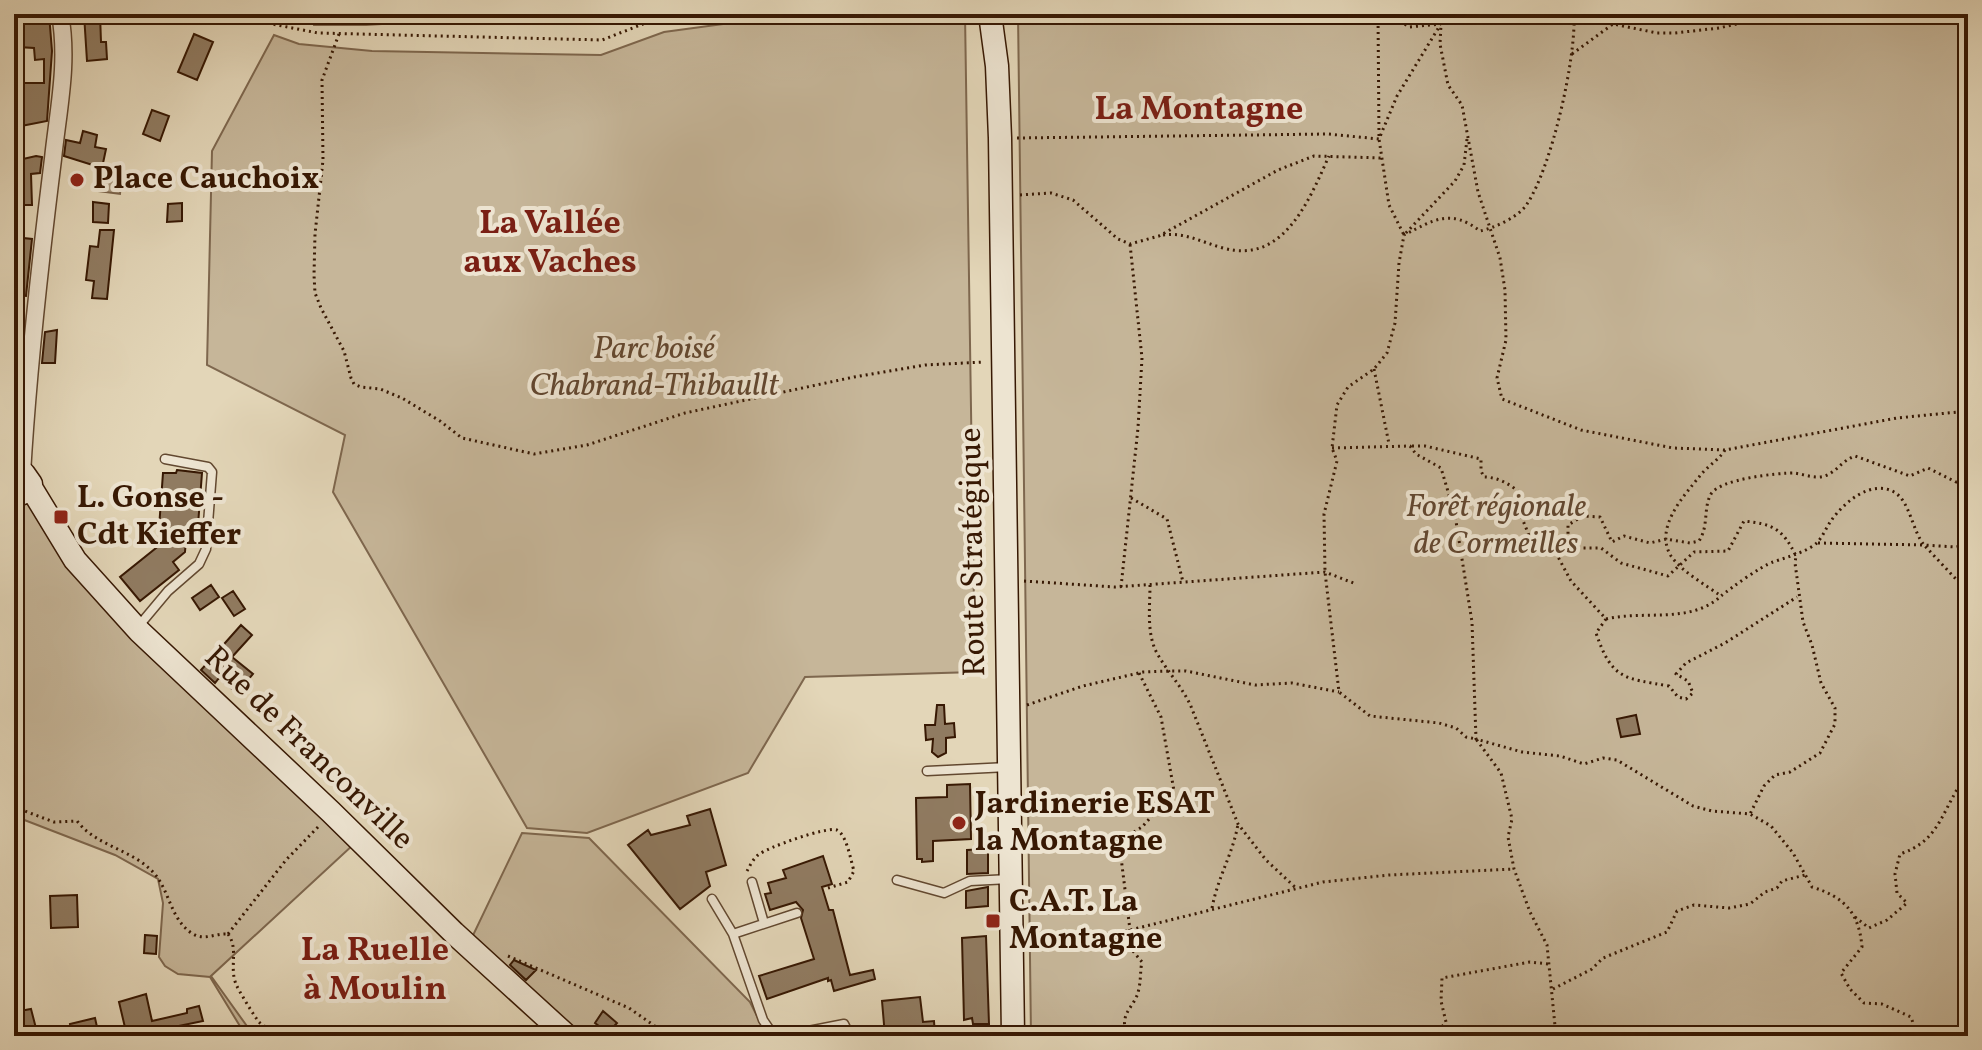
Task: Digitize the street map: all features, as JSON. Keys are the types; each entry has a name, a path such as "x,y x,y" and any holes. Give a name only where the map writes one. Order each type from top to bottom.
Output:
{"street":[{"path":"25,487 64,80 60,14"},
{"name":"Route Stratégique","path":"990,14 997,66 1000,138 1013,1036"},
{"name":"Route Stratégique","path":"997,66 1002,14"},
{"name":"Rue de Franconville","path":"25,487 75,560 136,628 567,1036"}],"lane":[{"path":"136,628 168,591 199,564 206,549 212,472 208,467 165,459"},
{"path":"927,771 1009,767"},
{"path":"897,880 944,893 970,881 1011,879"},
{"path":"752,882 764,923"},
{"path":"712,899 733,934 763,1020 774,1036"},
{"path":"733,934 797,913"},
{"path":"783,1036 844,1024 850,1036"}],"path":[{"path":"252,14 272,24 318,33 602,40 643,24 698,14"},
{"path":"1378,14 1379,139 1389,205 1404,235"},
{"path":"1390,14 1409,27 1441,24"},
{"path":"1379,139 1397,96 1441,24 1451,14"},
{"path":"1404,235 1441,217 1465,219 1480,231 1491,229 1526,207 1556,129 1572,54 1574,14"},
{"path":"1572,54 1613,24 1657,33 1675,33 1719,28 1780,14"},
{"path":"1441,24 1440,44 1445,76 1462,105 1478,192 1491,229 1505,290 1506,340 1497,378 1502,399 1581,430 1673,448 1725,450 1897,418 1968,411"},
{"path":"339,34 322,80 323,160 314,275 315,293 344,351 354,384 380,389 402,398 462,438 534,454 587,445 685,413 854,377 925,365 985,362"},
{"path":"1000,138 1328,134 1379,139"},
{"path":"1339,692 1325,572 1324,514 1337,461 1332,448 1337,405 1348,387 1374,369 1387,353 1395,323 1404,235 1455,181 1464,165 1468,136"},
{"path":"1159,236 1278,170 1314,156 1382,158"},
{"path":"1001,195 1051,193 1073,200 1118,239 1130,244 1177,233 1238,250 1267,246 1296,222 1329,156"},
{"path":"1121,587 1142,358 1130,244"},
{"path":"1374,369 1390,445"},
{"path":"1410,446 1416,454 1441,468 1455,515 1472,622 1476,739 1501,773 1512,819 1508,837 1514,869 1530,912 1547,945 1556,1036"},
{"path":"1332,448 1425,446 1481,459 1484,477 1493,477 1521,492 1527,502 1522,518 1530,538 1541,543 1568,537 1568,525 1583,516 1600,517 1612,542 1624,536 1650,543 1666,539 1690,543 1699,541 1705,533 1712,492 1723,484 1792,473 1820,477 1830,474 1845,459 1855,456 1910,476 1928,468 1956,482 1968,481"},
{"path":"1721,596 1671,555 1666,539 1670,519 1679,503 1725,450"},
{"path":"1798,596 1725,643 1686,663 1676,674 1688,681 1693,693 1686,699 1678,697 1669,686 1627,679 1606,662 1596,633 1606,619 1629,614 1690,614 1712,604 1770,563 1796,556 1818,543 1844,504 1864,492 1880,488 1895,492 1906,505 1914,533 1968,592"},
{"path":"1131,498 1167,519 1183,582"},
{"path":"1550,542 1601,548 1621,563 1668,576 1694,552 1728,551 1744,521 1770,524 1788,539 1796,556 1803,622 1821,683 1835,708 1835,724 1820,753 1790,772 1775,775 1764,786 1750,814"},
{"path":"1550,542 1571,581 1606,619"},
{"path":"1818,543 1956,547 1968,544"},
{"path":"1005,579 1121,587 1325,572 1356,584"},
{"path":"1150,585 1151,635 1157,653 1190,704 1238,824 1266,860 1297,889"},
{"path":"1008,709 1139,673 1186,671 1255,685 1292,683 1339,692 1370,716 1439,723 1456,728 1466,737 1522,752 1560,756 1584,764 1603,758 1617,760 1693,806 1750,814 1771,826 1793,853 1812,887 1833,894 1844,902 1852,914 1861,933 1862,947 1841,973 1850,989 1864,1003 1882,1004 1911,1017 1914,1026 1912,1036"},
{"path":"1127,1036 1123,1024 1139,991 1142,962 1128,945 1130,930 1119,841 1142,827 1174,791 1161,717 1139,673"},
{"path":"1852,914 1869,928 1887,920 1907,903 1897,893 1895,874 1900,854 1915,849 1930,838 1958,788 1968,786"},
{"path":"14,807 54,822 77,821 87,833 135,856 155,874 173,912 183,926 195,935 207,938 228,934"},
{"path":"228,934 286,860 331,812"},
{"path":"1212,909 1216,886 1235,844 1238,824"},
{"path":"752,882 747,871 762,853 829,829 842,834 854,871 848,882 828,888"},
{"path":"1020,949 1130,930 1323,882 1389,875 1514,869"},
{"path":"1553,989 1592,969 1603,958 1667,932 1677,911 1694,905 1729,908 1750,904 1765,892 1777,888 1782,881 1805,875"},
{"path":"228,934 234,948 232,961 236,987 258,1022 274,1029 280,1036"},
{"path":"479,954 499,953 566,980 629,1008 669,1036"},
{"path":"1441,1036 1438,1031 1446,1022 1441,1001 1442,978 1530,962 1549,964"}],"green space":[{"path":"312,14 543,14 366,25 314,25"},
{"name":"Parc boisé Chabrand-Thibaullt","path":"798,14 965,14 975,672 805,677 748,773 587,833 527,828 333,492 345,435 207,365 212,151 274,35 299,44 372,51 601,55 664,32"},
{"name":"Forêt régionale de Cormeilles","path":"1018,14 1968,14 1968,1036 1031,1036"},
{"path":"14,496 26,499 68,569 143,650 354,844 211,976 254,1036 246,1036 210,977 178,974 165,966 159,957 163,903 158,879 115,855 14,816"},
{"path":"522,833 589,838 750,1002 767,1036 558,1036 465,952"}],"shaded area":[{"path":"101,169 122,174 120,194 97,191"}],"building":[{"path":"14,14 49,14 52,51 47,121 16,127 14,86 18,83 44,83 44,59 35,60 34,48 18,47"},
{"path":"84,14 100,14 101,42 106,42 107,59 87,61"},
{"path":"194,34 213,42 197,80 178,72"},
{"path":"152,110 169,116 160,141 143,134"},
{"path":"83,131 97,135 95,147 106,149 102,168 64,156 66,140 80,143"},
{"path":"42,157 40,173 31,174 32,205 14,205 14,161"},
{"path":"93,202 109,204 108,223 93,222"},
{"path":"182,203 182,221 167,222 168,204"},
{"path":"100,230 114,230 107,299 92,298 94,281 86,280 90,246 98,247"},
{"path":"14,237 32,239 26,296 14,295"},
{"path":"57,330 55,363 42,363 45,332"},
{"path":"177,470 202,473 197,538 186,539 185,552 173,562 179,570 140,601 120,577 166,540 159,528 163,473 176,473"},
{"path":"211,585 219,597 200,610 192,598"},
{"path":"233,591 245,609 234,616 222,598"},
{"path":"241,625 252,635 232,657 253,674 237,693 219,678 215,683 201,670"},
{"path":"937,705 944,705 945,724 954,723 955,737 946,738 946,753 938,757 932,752 933,739 926,740 925,725 935,725"},
{"path":"1636,715 1640,734 1621,737 1617,719"},
{"path":"970,784 971,839 933,841 933,861 917,859 916,798 947,797 947,785"},
{"path":"710,809 726,865 706,872 710,886 680,909 628,845 648,830 651,835 690,825 687,816"},
{"path":"988,849 988,873 967,874 967,850"},
{"path":"823,856 832,884 822,887 829,910 833,910 850,975 873,970 875,979 834,991 828,978 767,999 759,976 814,959 801,918 803,910 796,902 770,910 765,894 771,893 768,883 786,878 783,870"},
{"path":"988,887 988,906 966,908 966,891"},
{"path":"77,895 78,927 51,928 50,896"},
{"path":"145,935 157,936 156,954 144,953"},
{"path":"986,936 989,1024 973,1024 972,1018 964,1020 962,938"},
{"path":"514,960 536,970 526,980 510,965"},
{"path":"146,994 152,1021 187,1013 187,1009 199,1006 203,1021 169,1028 172,1036 127,1036 119,1002"},
{"path":"920,997 923,1022 934,1021 935,1036 885,1036 882,1001"},
{"path":"31,1009 38,1036 14,1036 14,1012"},
{"path":"603,1011 617,1023 608,1033 595,1023"},
{"path":"95,1018 99,1036 72,1036 70,1024"}],"place":[{"name":"Place Cauchoix","path":"77,180"},
{"name":"L. Gonse - Cdt Kieffer","path":"61,517"},
{"name":"Jardinerie ESAT la Montagne","path":"959,823"},
{"name":"C.A.T. La Montagne","path":"993,921"}],"district":[{"name":"La Montagne","path":"1199,110"},
{"name":"La Vallée aux Vaches","path":"550,244"},
{"name":"La Ruelle à Moulin","path":"375,970"}]}
